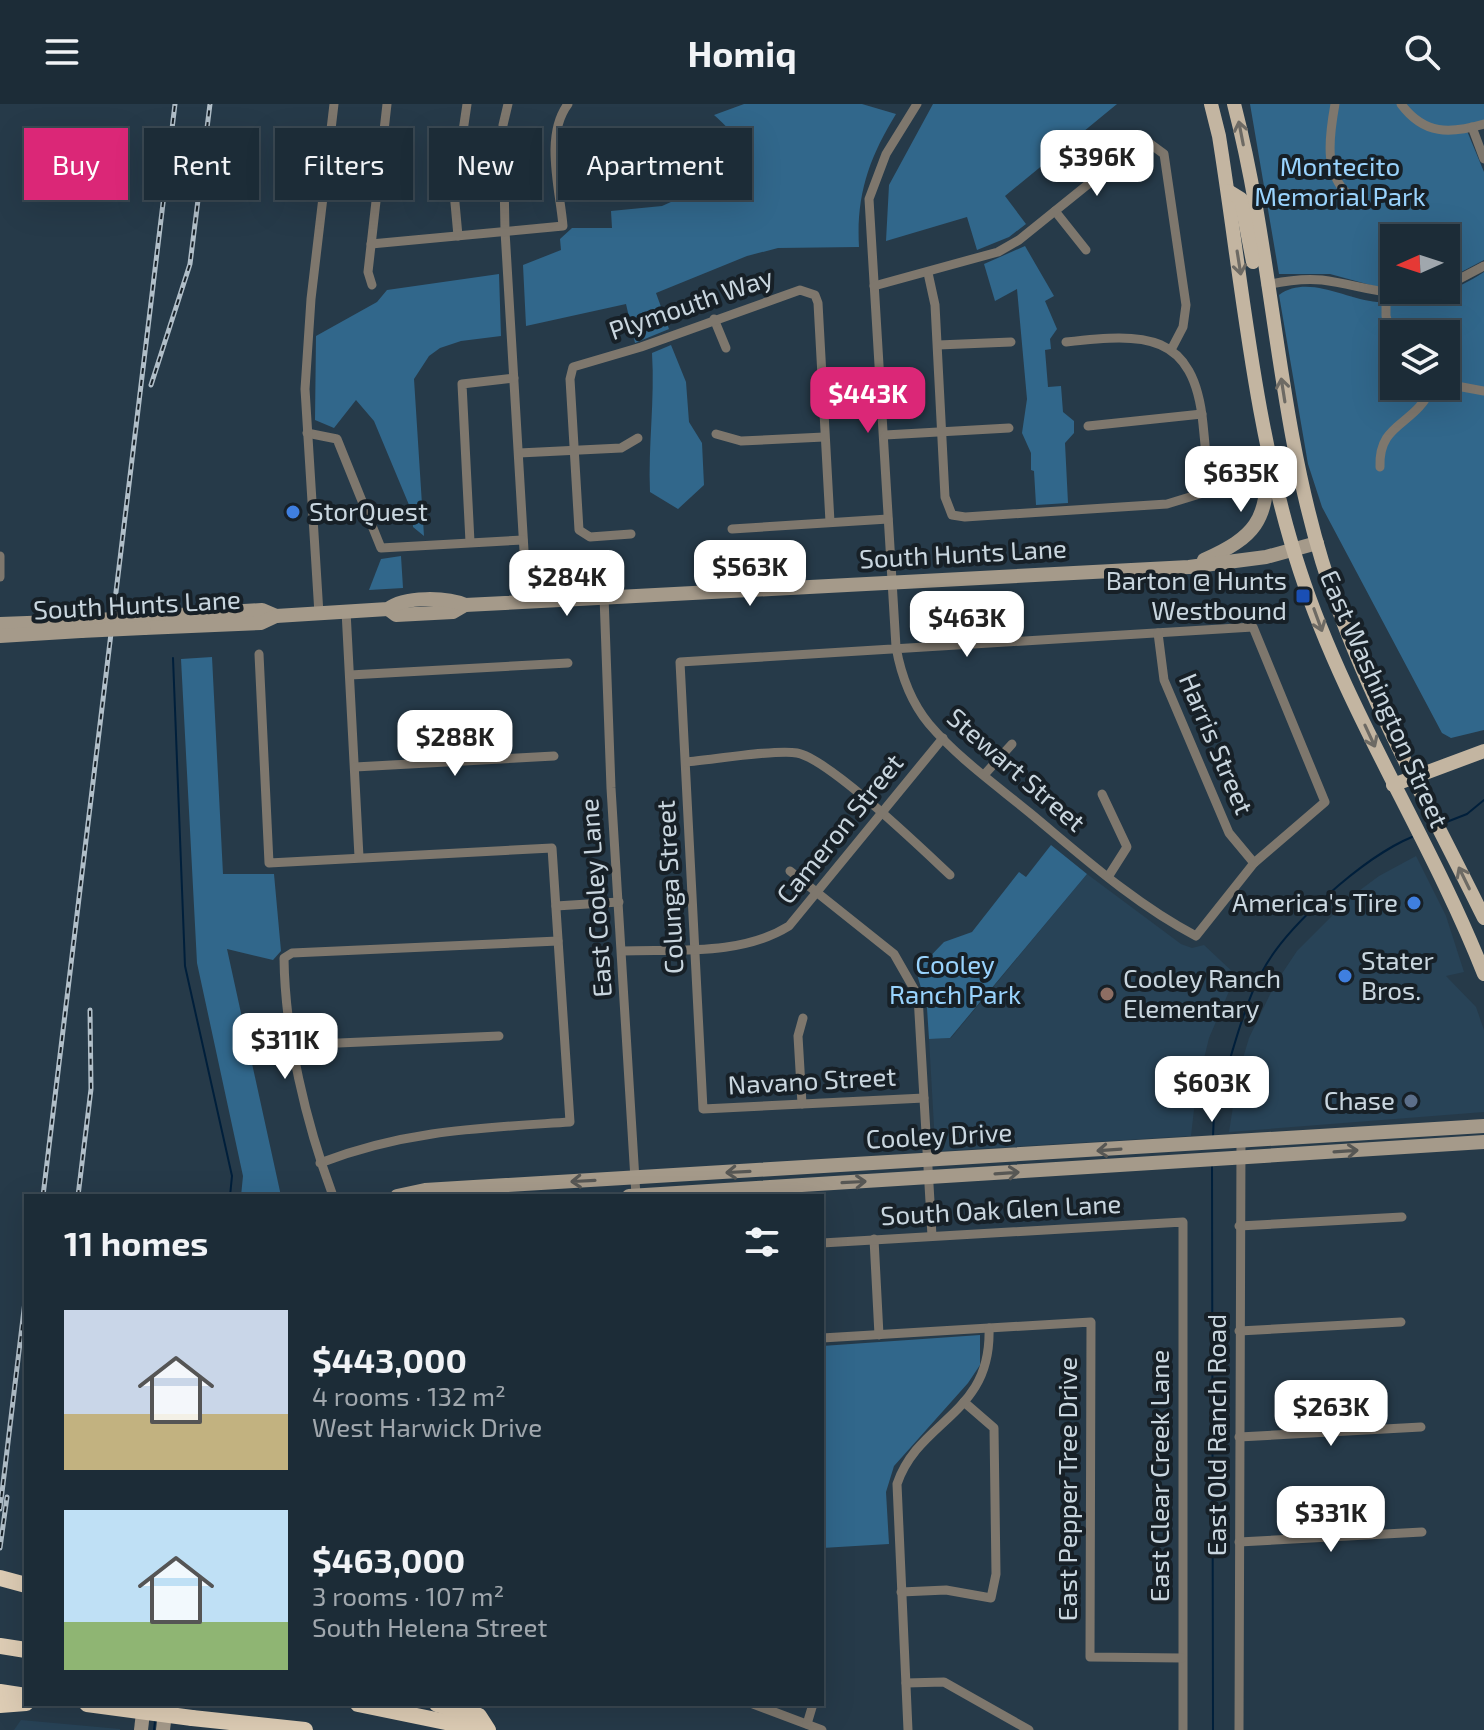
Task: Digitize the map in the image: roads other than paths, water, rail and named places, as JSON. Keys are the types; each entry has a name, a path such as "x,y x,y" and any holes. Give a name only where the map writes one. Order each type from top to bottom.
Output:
{"highway":[{"path":"0,1578 24,1584"},
{"path":"0,1646 24,1650"},
{"path":"0,1692 24,1696"},
{"path":"0,1705 24,1703"},
{"path":"102,1706 305,1730"},
{"path":"368,1706 486,1730"},
{"path":"444,1706 479,1716 486,1730"}],"main road":[{"name":"East Washington Street","path":"1211,104 1228,191 1267,444 1294,550 1323,635 1393,785 1481,959"},
{"name":"East Washington Street","path":"1236,104 1287,417 1317,543 1350,641 1484,918"},
{"path":"1228,191 1241,199 1255,274 1266,285"},
{"path":"1393,785 1484,751"}],"street":[{"path":"331,128 334,104"},
{"path":"384,128 387,104"},
{"path":"458,236 454,192 467,104"},
{"path":"508,104 502,146 505,231 527,601"},
{"path":"558,172 557,128 568,104"},
{"name":"Stewart Street","path":"917,104 886,154 869,199 896,647 908,691 943,738 984,775 1108,877 1164,919 1196,936 1254,863"},
{"path":"1335,104 1329,146 1332,168 1348,195 1356,200"},
{"path":"1401,104 1414,120 1428,129 1448,132 1484,124"},
{"path":"1472,127 1484,159"},
{"path":"874,286 998,252 1138,144 1149,143 1161,150 1186,305 1183,327 1172,348"},
{"path":"319,614 305,389 309,321 323,200"},
{"path":"372,285 368,272 376,200"},
{"path":"371,244 563,226 561,200"},
{"path":"1055,211 1086,250"},
{"path":"1460,279 1484,266"},
{"path":"928,273 934,293 938,345 945,497 949,510 957,517 1167,504 1203,493 1202,414 1193,379 1172,348 1138,337 1066,342"},
{"path":"1266,285 1320,280 1380,292"},
{"name":"Plymouth Way","path":"631,534 590,537 579,530 570,379 573,367 641,347 800,290 815,295 830,522"},
{"path":"714,319 726,348"},
{"path":"938,345 1011,342"},
{"path":"470,542 462,384 514,378"},
{"path":"1460,387 1484,391"},
{"path":"1380,467 1379,447 1385,437 1426,400"},
{"path":"1088,426 1202,414"},
{"path":"885,435 1009,428"},
{"path":"307,433 337,439 381,548 523,540"},
{"path":"716,434 741,441 824,437"},
{"path":"519,453 621,448 638,438"},
{"path":"1189,567 1234,547 1258,524 1268,487 1267,444"},
{"path":"732,529 888,519"},
{"name":"South Hunts Lane","path":"0,636 262,610 276,616 388,609 396,602 453,600 465,605 1189,567 1294,550 1317,543"},
{"path":"0,556 0,577"},
{"name":"East Cooley Lane","path":"604,596 611,788 636,1194"},
{"path":"346,611 359,857"},
{"name":"South Hunts Lane","path":"0,624 81,626"},
{"path":"896,647 1253,627 1325,802 1254,863"},
{"name":"Harris Street","path":"1158,633 1160,665 1170,694 1229,833 1254,863"},
{"name":"Colunga Street","path":"703,1109 680,662 896,647"},
{"path":"259,654 269,863 552,848 570,1122 412,1135 380,1142 320,1163"},
{"path":"350,675 568,663"},
{"name":"Cameron Street","path":"622,951 764,941 789,926 943,738"},
{"path":"984,775 1012,744"},
{"path":"686,762 797,753 822,766 882,813 950,875"},
{"path":"355,767 554,756"},
{"path":"1102,794 1127,847 1108,877"},
{"path":"790,871 894,954 908,973 920,1006 932,1236"},
{"path":"556,906 619,902"},
{"path":"332,1194 320,1163 293,1045 284,958 292,953 558,941"},
{"path":"802,1104 798,1036 803,1018"},
{"path":"293,1045 499,1036"},
{"name":"Navano Street","path":"703,1109 924,1098"},
{"name":"Cooley Drive","path":"1388,1140 1484,1126"},
{"name":"Cooley Drive","path":"1188,1152 1240,1157 1307,1145 1388,1140 1484,1142"},
{"name":"Cooley Drive","path":"669,1194 929,1178 1188,1152 1241,1141 1307,1145"},
{"name":"East Old Ranch Road","path":"1239,1730 1241,1141"},
{"name":"Cooley Drive","path":"406,1194 425,1190 927,1161 1166,1154"},
{"path":"1239,1226 1402,1217"},
{"name":"South Oak Glen Lane","path":"824,1243 1183,1222"},
{"name":"East Clear Creek Lane","path":"1183,1222 1183,1730"},
{"path":"874,1239 879,1335"},
{"name":"East Pepper Tree Drive","path":"989,1328 1091,1322 1090,1657 1182,1658"},
{"path":"1239,1331 1401,1322"},
{"path":"824,1338 989,1328 990,1352 985,1371 964,1402 907,1464 897,1484 908,1730"},
{"path":"901,1592 946,1590 991,1598 996,1574 994,1428 964,1402"},
{"path":"1239,1437 1421,1427"},
{"path":"1239,1542 1422,1532"},
{"path":"906,1683 944,1682 1029,1730"},
{"path":"141,1730 144,1706"},
{"path":"163,1730 166,1706"},
{"path":"758,1706 822,1730"},
{"path":"807,1724 812,1706"}],"waterway":[{"path":"173,658 185,966 232,1176 230,1194"},
{"path":"1444,823 1467,814 1484,800"},
{"path":"1213,1137 1214,1113 1241,1022 1273,954 1307,915 1350,876 1393,846 1412,837"},
{"path":"1212,1167 1213,1730"},
{"path":"154,1730 155,1721"}],"railway":[{"path":"43,1194 175,104"},
{"path":"151,385 190,264 210,104"},
{"path":"78,1194 91,1089 90,1010"},
{"path":"0,1509 24,1310"},
{"path":"0,1548 7,1497"}],"place":[{"name":"StorQuest","path":"293,512"},
{"name":"Barton @ Hunts Westbound","path":"1303,596"},
{"name":"America's Tire","path":"1414,903"},
{"name":"Stater Bros.","path":"1345,976"},
{"name":"Cooley Ranch Elementary","path":"1107,994"},
{"name":"Chase","path":"1411,1101"}],"park label":[{"name":"Montecito Memorial Park","path":"1340,182"},
{"name":"Cooley Ranch Park","path":"955,980"}]}
